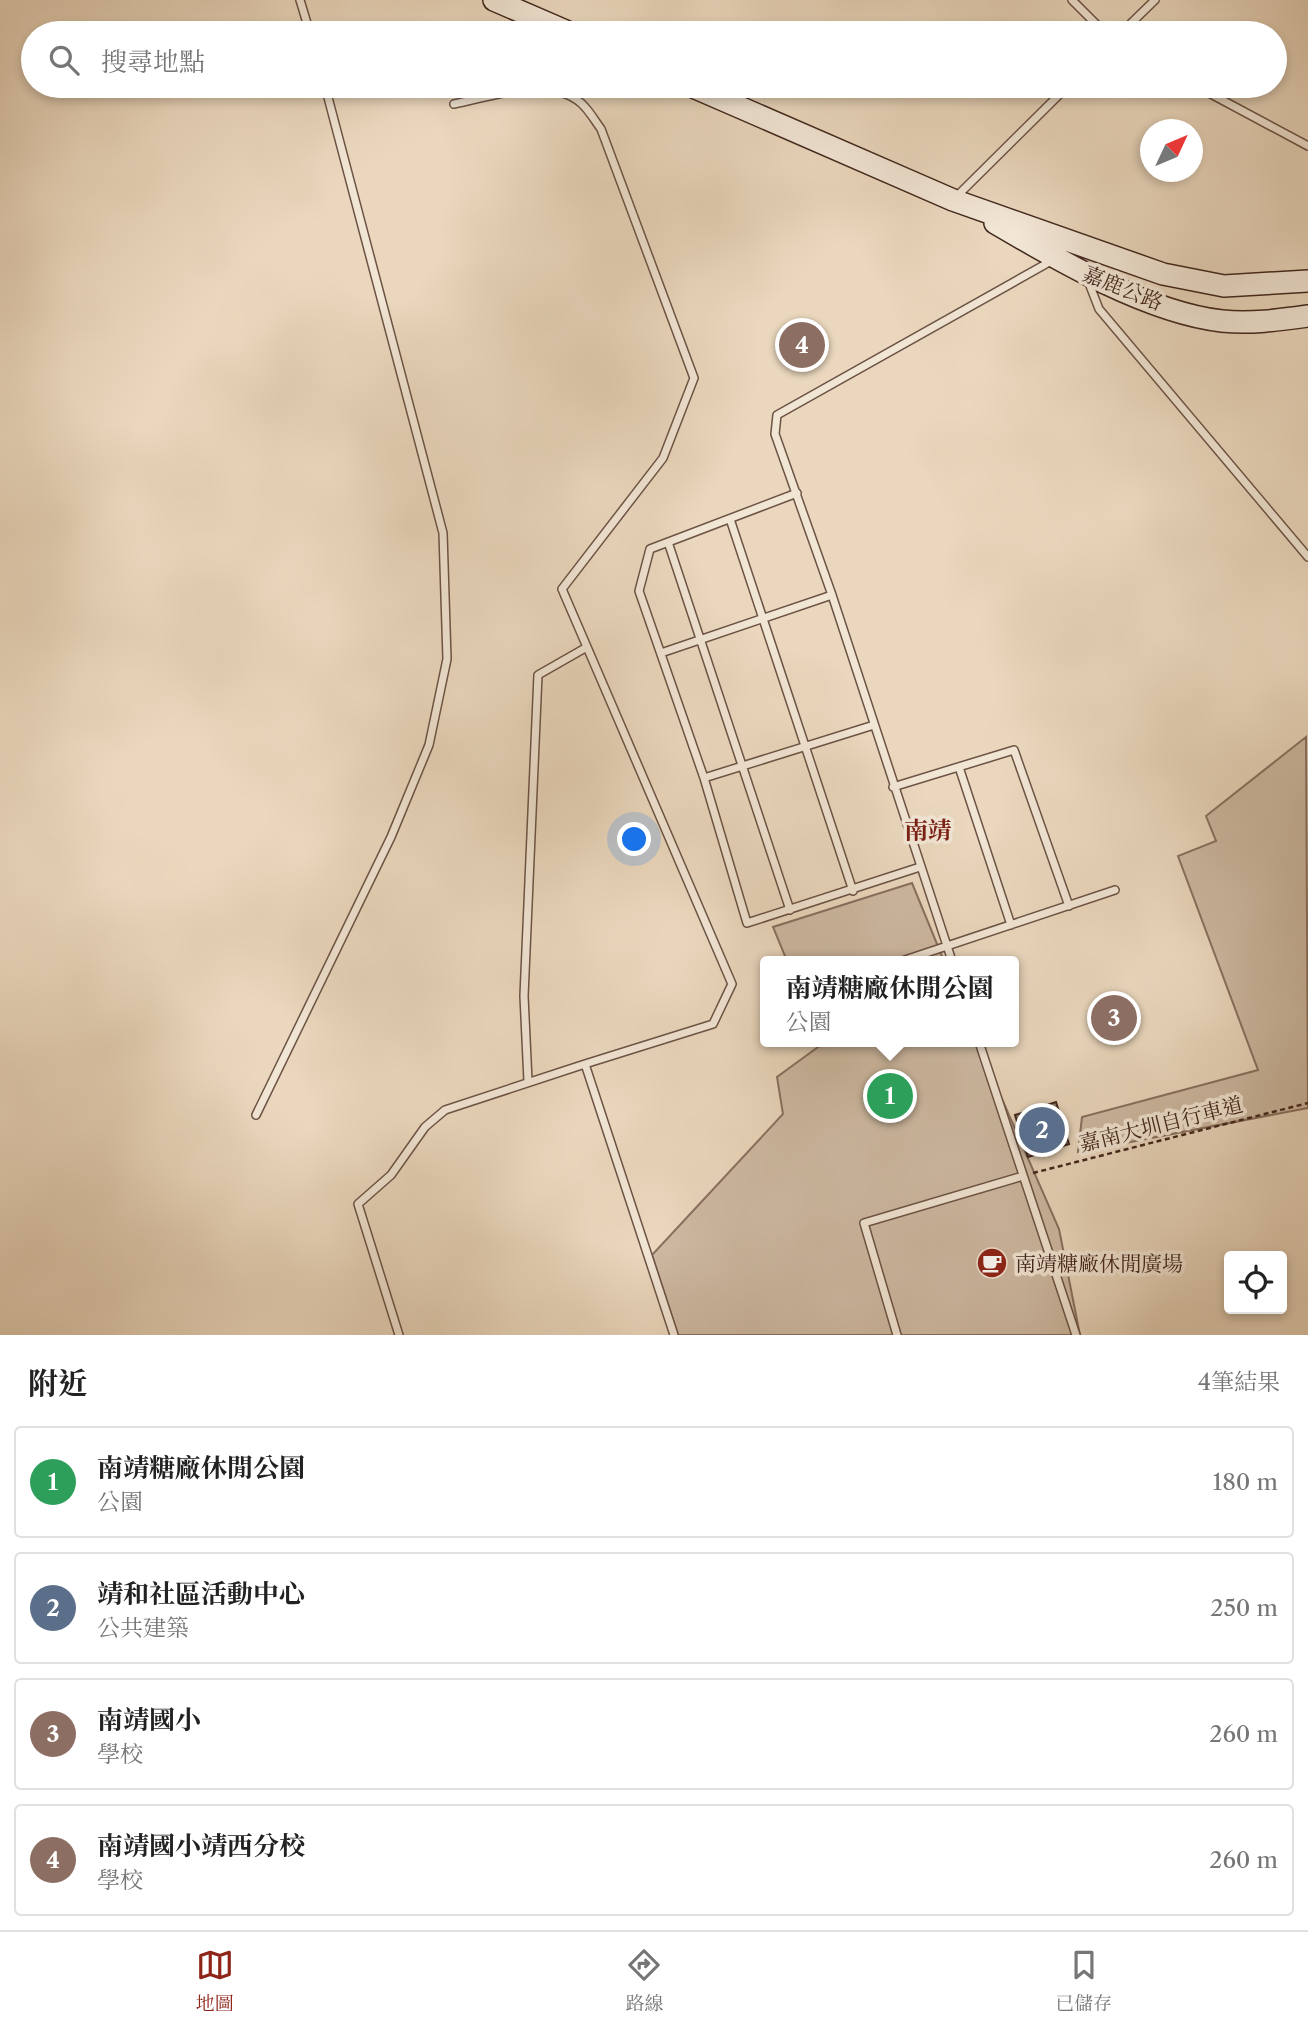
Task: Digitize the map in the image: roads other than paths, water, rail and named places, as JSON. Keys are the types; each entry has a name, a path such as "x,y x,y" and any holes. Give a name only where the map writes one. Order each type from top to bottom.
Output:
{"main road":[{"path":"494,0 542,21"},
{"name":"嘉鹿公路","path":"719,98 953,200 1163,274 1201,284 1224,286 1308,281"},
{"name":"嘉鹿公路","path":"953,200 1085,274 1185,314 1222,321 1263,322 1308,316"}],"lane":[{"path":"300,0 306,21"},
{"path":"1072,0 1093,21"},
{"path":"1133,21 1155,0"},
{"path":"256,1115 391,837 429,745 447,659 443,533 328,98"},
{"path":"454,104 487,98"},
{"path":"399,1335 358,1204 391,1175 432,1119 445,1110 528,1081 660,1038 713,1024 732,984 562,589 663,458 694,378 601,129 580,103 570,98"},
{"path":"953,200 1056,98"},
{"path":"1218,98 1308,146"},
{"path":"950,956 832,595 775,434 777,415 1055,258"},
{"path":"1085,274 1099,309 1308,557"},
{"path":"797,492 650,549 639,591 704,778 747,923 853,891 920,867"},
{"path":"730,519 853,891"},
{"path":"668,542 698,641 789,909"},
{"path":"661,653 832,595"},
{"path":"528,1081 524,996 538,675 587,647"},
{"path":"704,778 873,725"},
{"path":"893,787 1014,750 1069,906"},
{"path":"959,767 1011,925"},
{"path":"918,956 1115,890"},
{"path":"981,1047 1076,1335"},
{"path":"585,1064 674,1335"},
{"path":"897,1335 863,1223 1023,1175"}],"place":[{"name":"南靖國小靖西分校","path":"802,345"},
{"name":"南靖國小","path":"1114,1018"},
{"name":"南靖糖廠休閒公園","path":"890,1096"},
{"name":"靖和社區活動中心","path":"1042,1130"},
{"name":"南靖糖廠休閒廣場","path":"992,1263"}],"district":[{"name":"南靖","path":"928,830"}]}
